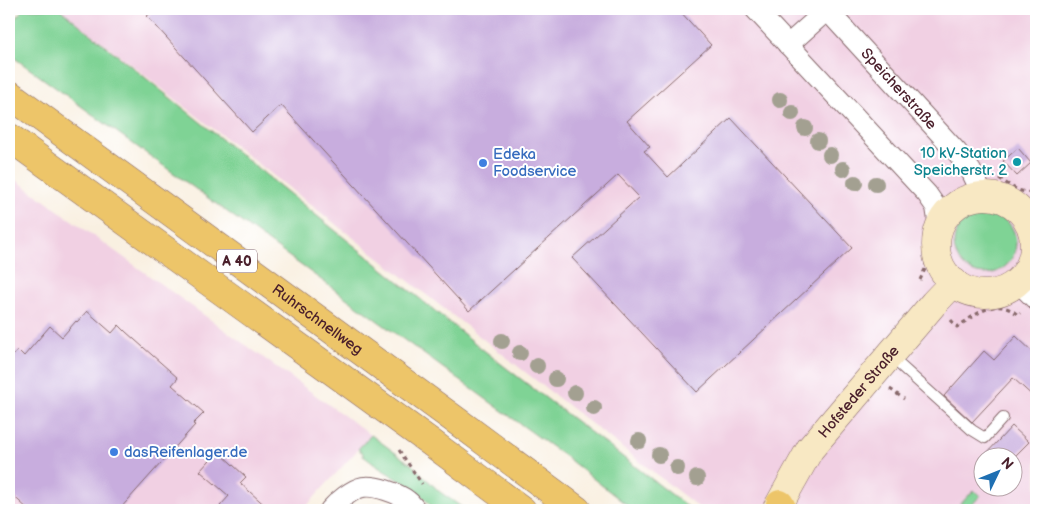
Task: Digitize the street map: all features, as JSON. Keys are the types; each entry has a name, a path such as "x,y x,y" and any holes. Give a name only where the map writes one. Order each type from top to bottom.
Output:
{"highway":[{"name":"Ruhrschnellweg","path":"9,94 577,510"},
{"name":"A 40","path":"9,137 522,510"}],"street":[{"path":"754,9 927,194 936,206 939,227"},
{"name":"Speicherstraße","path":"788,45 827,9 957,152 971,171 983,195"},
{"path":"983,195 994,197 1008,202 1032,221 1033,253 1028,268 1029,293 1007,288 994,293 966,290 954,282 944,271 937,257 936,242 939,227 945,216 966,199 983,195"},
{"name":"Hofsteder Straße","path":"780,508 810,449 889,355 954,282"},
{"path":"330,510 340,499 362,487 379,488 393,493 407,500 416,510"}],"lane":[{"path":"889,355 972,430 985,438 1003,418"}],"path":[{"path":"957,327 986,309 999,306 1010,308 1018,315 1029,293"}],"shaded area":[{"path":"60,9 1036,9 1036,510 702,510"},
{"path":"9,175 371,435 303,510 9,510"}],"green space":[{"path":"24,9 60,9 496,360 692,510 633,510 566,457 9,54 9,25"},
{"path":"985,212 997,215 1007,221 1013,231 1016,243 1013,255 1007,265 997,271 985,274 973,271 963,265 957,255 954,243 957,231 963,221 973,215"},
{"path":"371,435 412,465 440,492 466,510 434,510 415,490 363,456 363,453 358,449"},
{"path":"972,492 972,496 980,496 967,510 955,510"}],"building":[{"name":"Edeka Foodservice","path":"156,9 678,9 711,45 627,121 650,147 644,151 668,177 731,118 852,248 697,392 572,258 639,197 618,175 469,311 281,105 252,132 147,16"},
{"name":"10 kV-Station Speicherstr. 2","path":"1018,148 1031,163 1017,176 1003,161"},
{"path":"87,311 112,333 119,325 178,378 172,385 204,413 119,510 29,510 9,492 9,361 18,350 24,356 50,326 62,337"},
{"path":"1016,336 1036,355 1036,399 1013,378 972,422 944,396 984,351 994,360"},
{"path":"1012,426 1029,442 1022,449 1022,446 993,446"},
{"path":"218,451 246,477 240,483 268,510 225,510 220,506 229,496 200,471"}],"place":[{"name":"10 kV-Station Speicherstr. 2","path":"1017,162"},
{"name":"Edeka Foodservice","path":"483,163"},
{"name":"dasReifenlager.de","path":"114,452"}]}
